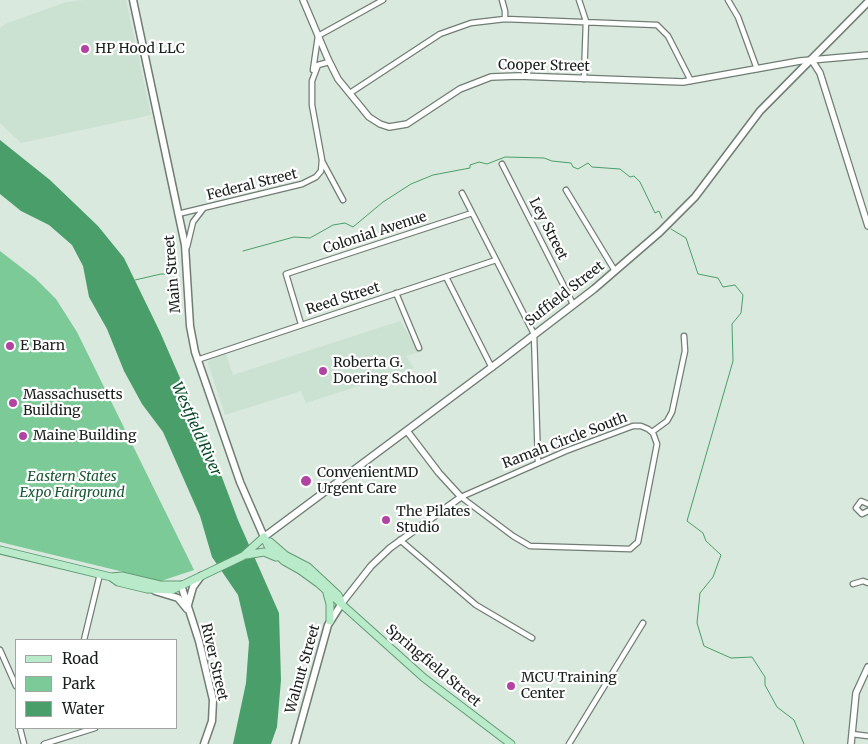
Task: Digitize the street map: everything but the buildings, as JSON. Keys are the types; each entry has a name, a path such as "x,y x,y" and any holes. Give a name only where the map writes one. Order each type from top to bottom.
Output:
{"main road":[{"name":"Main Street","path":"132,0 186,254 190,326 197,360 240,482 264,537"},
{"name":"Suffield Street","path":"181,585 255,550 264,537 492,368 615,271 689,205 757,114 868,2"},
{"name":"Springfield Street","path":"264,537 268,546 284,562 300,570 342,603 424,678 511,744"},
{"name":"Springfield Street","path":"264,537 286,555 308,567 338,594 342,603"},
{"path":"0,550 110,577 118,582 178,598 188,608"},
{"path":"255,550 269,553 284,562"},
{"path":"110,577 122,576 160,585 181,585"},
{"path":"188,608 193,587 202,576"},
{"path":"147,589 165,591 181,585"},
{"name":"River Street","path":"181,585 213,700 212,721 204,744"},
{"path":"325,591 330,600 330,621"},
{"name":"Walnut Street","path":"295,744 330,621 342,603"}],"street":[{"name":"Cooper Street","path":"303,0 329,62 350,94 373,120 382,125 394,127 407,124 460,89 486,78 518,76 691,82 811,59 868,55"},
{"path":"342,200 322,161 312,105 318,36 383,0"},
{"path":"502,0 505,19"},
{"path":"579,0 586,21 584,79"},
{"path":"728,0 738,17 757,69"},
{"path":"350,94 440,34 471,22 505,19 657,25 668,36 691,82"},
{"path":"811,59 820,73 868,226"},
{"path":"313,77 318,65 329,62"},
{"name":"Federal Street","path":"178,214 308,182 320,172 322,161"},
{"name":"Ley Street","path":"502,164 574,304"},
{"path":"566,190 615,271"},
{"path":"462,193 534,334 538,463"},
{"path":"186,254 193,222 204,208"},
{"name":"Colonial Avenue","path":"301,324 286,274 472,213"},
{"name":"Reed Street","path":"197,360 496,260"},
{"path":"446,277 492,368"},
{"path":"396,293 419,348"},
{"path":"407,431 439,473 461,497 513,536 530,546 622,549 635,546 638,542 657,444 652,432 667,421 672,412 685,351 684,336"},
{"name":"Ramah Circle South","path":"461,497 621,429 641,426 652,432"},
{"path":"342,603 371,566 400,540 461,497"},
{"path":"868,504 861,502 856,508 862,514 868,511"},
{"path":"400,540 476,606 532,638"},
{"path":"84,639 100,574"},
{"path":"853,584 863,581 868,582"},
{"path":"569,744 643,623"},
{"path":"0,650 15,684"},
{"path":"851,744 856,693 868,667"},
{"path":"20,729 24,744"},
{"path":"44,744 89,729"},
{"path":"852,734 868,736"}],"shaded area":[{"path":"126,0 151,115 21,143 0,123 0,28 5,24 66,2"},
{"name":"Roberta G. Doering School","path":"400,321 419,352 406,356 414,368 306,403 301,391 225,415 208,363 210,360 226,354 233,375"}],"green space":[{"name":"Eastern States Expo Fairground","path":"0,251 35,278 56,299 77,332 194,570 161,581 0,542"}],"water":[{"name":"Westfield River","path":"0,140 50,180 98,226 124,258 160,332 279,613 281,680 277,727 271,744 233,744 246,683 249,642 238,595 212,557 200,516 163,432 142,404 124,371 107,329 89,297 83,266 72,245 49,225 21,211 0,194"}],"waterway":[{"path":"243,251 294,237 310,238 333,225 345,223 353,227 383,202 411,184 433,175 470,168 470,165 479,162 487,164 505,157 544,158 571,163 573,167 578,169 588,163 592,167 620,169 630,177 634,176 640,182 655,213 659,211 662,218"},
{"path":"671,229 686,238 698,274 718,278 723,287 735,285 743,295 741,313 732,324 733,361 687,521 703,533 706,541 721,555 713,577 700,593 697,623 704,646 731,658 752,657 765,677 765,685 777,707 794,720 804,744"},
{"path":"135,280 161,274 173,274"}],"place":[{"name":"HP Hood LLC","path":"85,49"},
{"name":"E Barn","path":"10,346"},
{"name":"Roberta G. Doering School","path":"323,371"},
{"name":"Massachusetts Building","path":"13,403"},
{"name":"Maine Building","path":"23,436"},
{"name":"ConvenientMD Urgent Care","path":"306,481"},
{"name":"The Pilates Studio","path":"386,520"},
{"name":"MCU Training Center","path":"511,686"}]}
